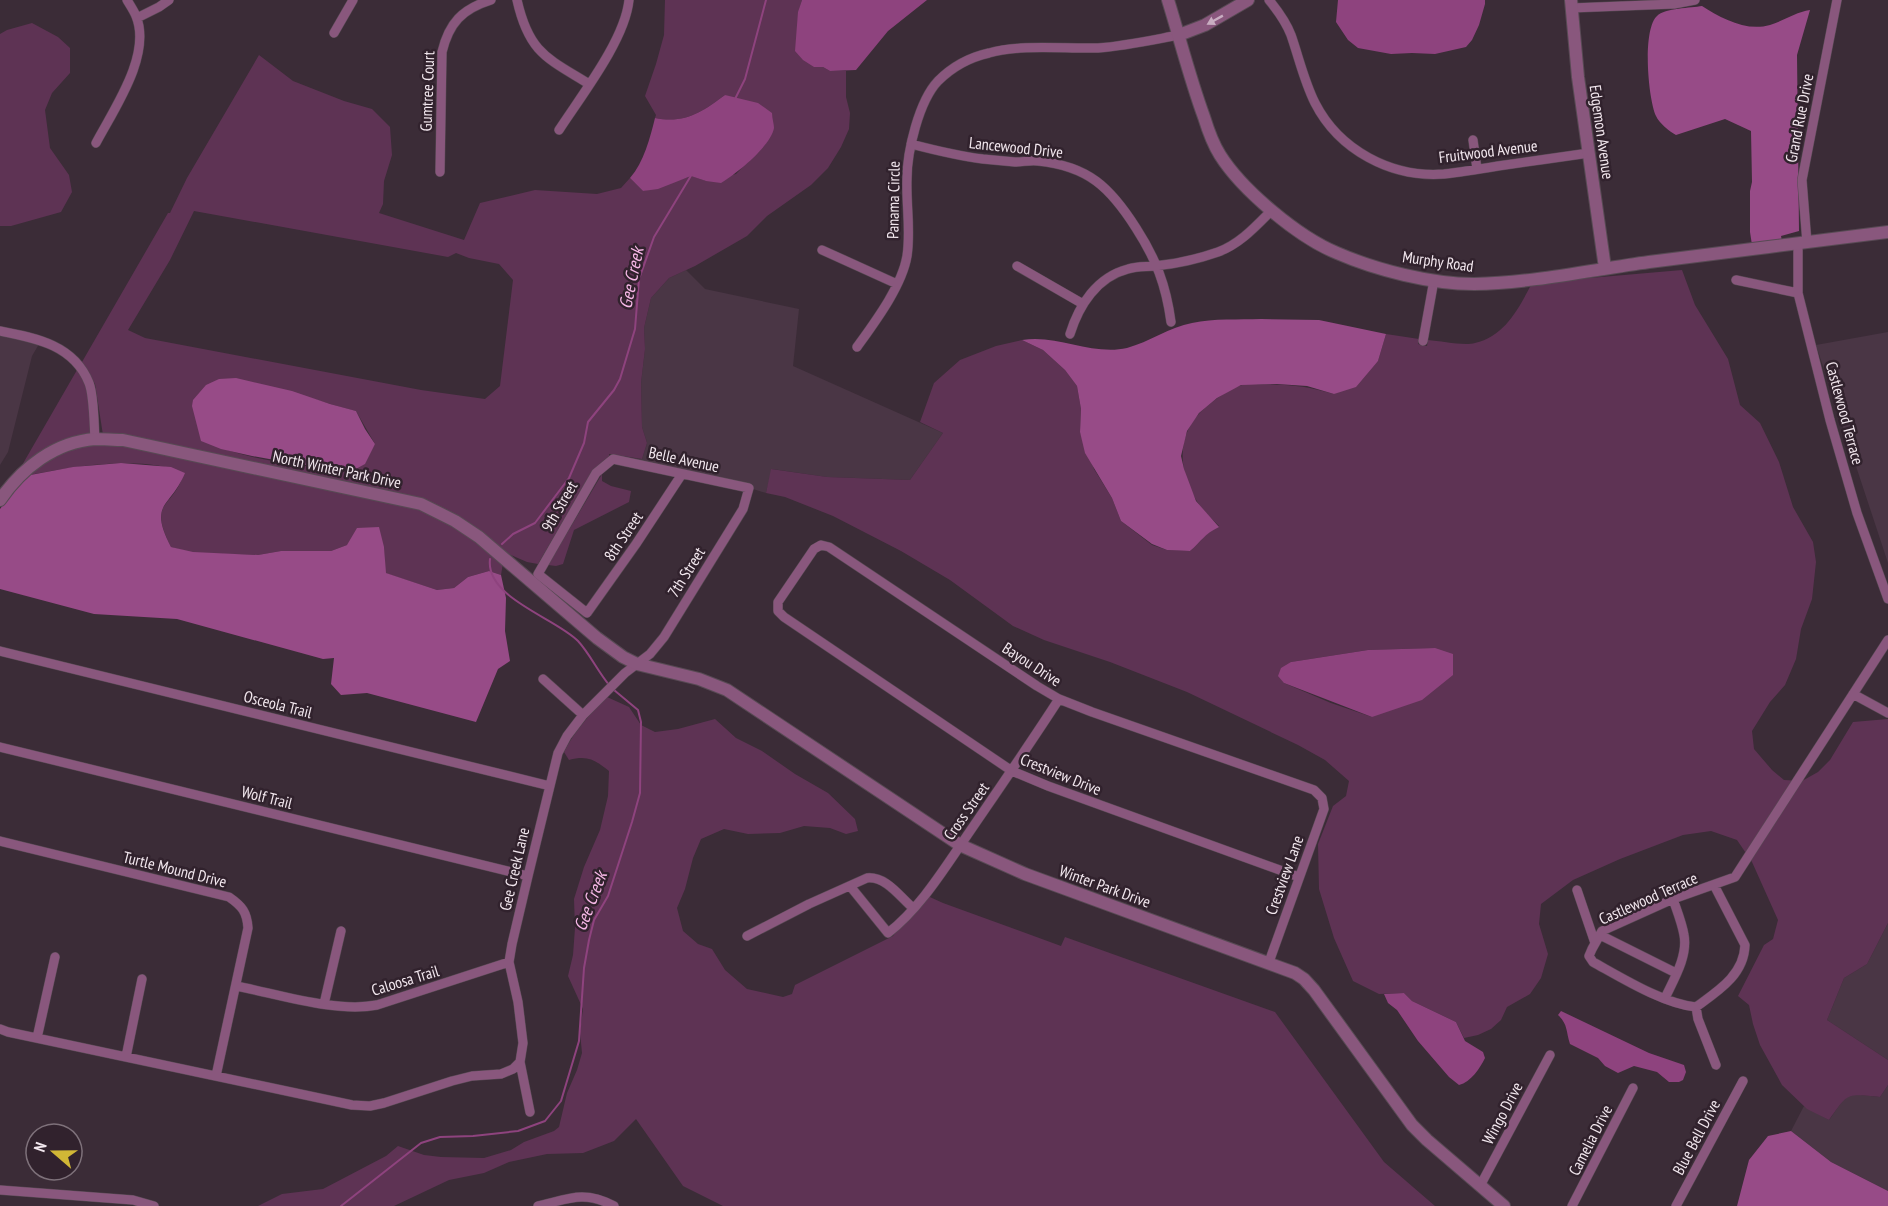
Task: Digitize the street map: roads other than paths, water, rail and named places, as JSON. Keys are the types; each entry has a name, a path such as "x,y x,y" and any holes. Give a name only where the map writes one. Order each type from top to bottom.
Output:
{"street":[{"path":"96,143 136,65 140,41 137,18 127,0"},
{"path":"137,18 169,0"},
{"path":"334,33 353,0"},
{"name":"Gumtree Court","path":"440,172 442,52 445,39 453,24 462,14 491,0"},
{"path":"517,0 525,30 538,50 589,84"},
{"path":"558,130 616,41 624,22 629,0"},
{"name":"Murphy Road","path":"1168,0 1194,92 1220,154 1242,182 1272,210 1335,253 1394,272 1434,280 1474,284 1888,232"},
{"path":"1179,35 1205,25 1248,0"},
{"name":"Fruitwood Avenue","path":"1269,0 1280,13 1291,33 1299,66 1326,122 1344,142 1378,163 1401,170 1442,174 1589,153"},
{"path":"1571,4 1674,4 1695,0"},
{"name":"Grand Rue Drive","path":"1798,293 1802,243 1802,180 1837,0"},
{"name":"Edgemon Avenue","path":"1571,4 1578,77 1605,268"},
{"name":"Panama Circle","path":"857,347 897,284 907,258 909,228 907,177 910,144 917,120 930,91 939,80 972,58 1005,49 1102,47 1179,35"},
{"path":"1473,140 1477,169"},
{"name":"Lancewood Drive","path":"910,144 982,159 1037,161 1060,165 1095,178 1126,213 1158,266 1167,296 1171,322"},
{"path":"1070,334 1083,304 1109,277 1129,268 1158,266 1220,251 1246,236 1272,210"},
{"path":"822,250 897,284"},
{"path":"1017,266 1083,304"},
{"path":"1424,341 1434,280"},
{"path":"1736,280 1798,293"},
{"name":"Castlewood Terrace","path":"1798,293 1830,420 1857,513 1888,598"},
{"path":"0,330 45,341 62,349 80,366 90,384 95,439"},
{"name":"North Winter Park Drive","path":"0,500 23,472 48,453 76,442 95,439 123,440 421,504 455,521 478,537 597,638 637,664"},
{"name":"Belle Avenue","path":"613,459 748,488"},
{"name":"9th Street","path":"587,613 538,574 596,473 613,459"},
{"name":"8th Street","path":"587,613 682,474"},
{"name":"7th Street","path":"637,664 650,654 664,637 743,508 748,488"},
{"name":"Bayou Drive","path":"778,611 778,602 814,549 820,545 829,547 1059,699 1314,790 1322,798"},
{"name":"Crestview Drive","path":"778,611 1012,771 1299,877"},
{"name":"Castlewood Terrace","path":"1714,885 1745,945 1745,954 1737,972 1724,987 1696,1007 1684,1006 1639,987 1593,962 1589,956 1602,931 1673,899 1714,885 1735,878 1888,640"},
{"name":"Osceola Trail","path":"0,651 549,786"},
{"name":"Gee Creek Lane","path":"530,1112 520,1062 523,1043 518,1002 509,962 549,786 558,753 567,736 607,690 637,664"},
{"name":"Winter Park Drive","path":"637,664 699,679 727,690 960,845 1025,874 1295,973 1314,990 1413,1125 1427,1140 1504,1206"},
{"path":"543,679 583,715"},
{"path":"1853,694 1888,713"},
{"name":"Cross Street","path":"850,886 888,933 902,922 935,881 1059,699"},
{"name":"Wolf Trail","path":"0,747 528,876"},
{"name":"Crestview Lane","path":"1269,962 1324,809 1322,798"},
{"name":"Turtle Mound Drive","path":"0,841 229,897 241,905 247,916 248,928 216,1076"},
{"path":"747,936 809,904 867,878 884,881 913,908"},
{"path":"1577,890 1598,939 1676,974"},
{"path":"1665,998 1684,949 1684,937 1673,899"},
{"path":"324,1004 340,932"},
{"path":"37,1038 55,957"},
{"name":"Caloosa Trail","path":"236,986 324,1004 362,1008 509,962"},
{"path":"126,1057 142,979"},
{"path":"1696,1007 1698,1019 1716,1065"},
{"path":"0,1029 352,1105 370,1106 472,1076 501,1074 513,1069 520,1062"},
{"name":"Wingo Drive","path":"1480,1186 1550,1055"},
{"name":"Blue Bell Drive","path":"1676,1206 1743,1081"},
{"name":"Camelia Drive","path":"1572,1206 1633,1088"},
{"path":"0,1190 133,1200 154,1206"},
{"path":"538,1206 587,1196 603,1200 614,1206"}],"waterway":[{"name":"Gee Creek","path":"735,99 745,79 766,0"},
{"name":"Gee Creek","path":"502,544 513,534 535,523 569,478 584,443 588,422 620,379 635,329 639,279 654,237 692,174"},
{"name":"Gee Creek","path":"490,559 491,573 499,585 524,606 568,632 578,641 610,686"},
{"name":"Gee Creek","path":"341,1206 421,1143 440,1137 518,1131 545,1121 561,1101 579,1041 584,968 594,920 608,896 640,793 641,722 638,710 614,690"}]}
